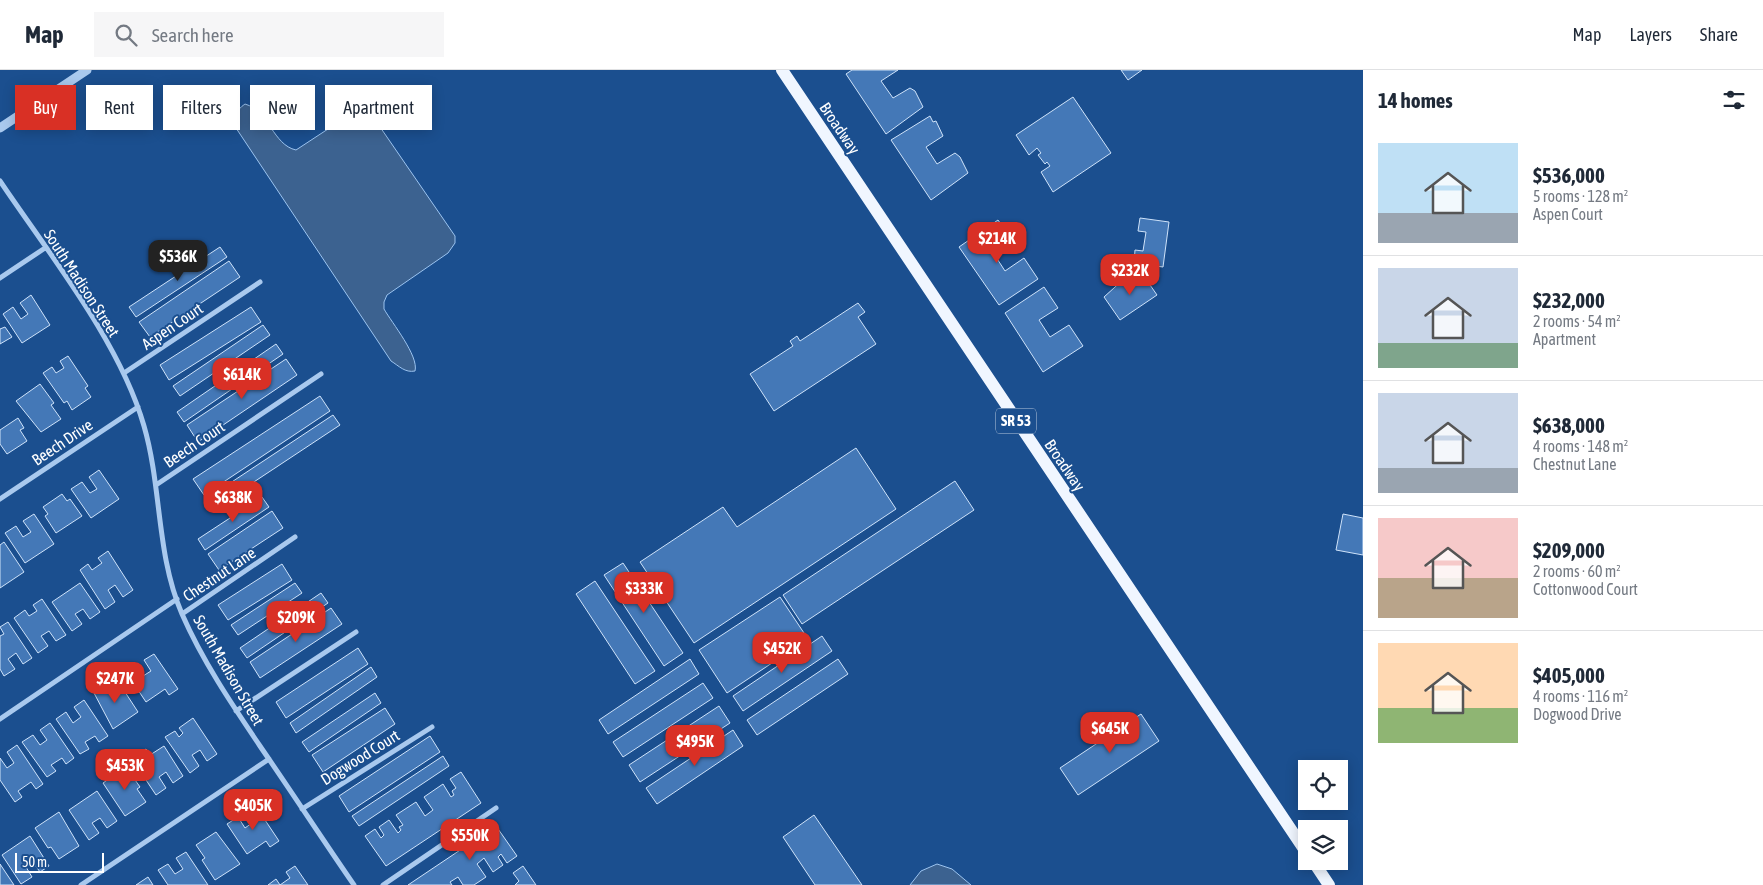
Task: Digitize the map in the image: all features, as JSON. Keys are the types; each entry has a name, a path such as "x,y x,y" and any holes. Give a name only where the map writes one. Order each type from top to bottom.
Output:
{"main road":[{"name":"Broadway","path":"782,70 1298,840"},
{"path":"1318,870 1329,885"}],"street":[{"path":"0,128 87,70"},
{"name":"South Madison Street","path":"0,181 95,322 124,373 145,428 156,486 162,548 182,614 206,663 236,711 354,885"},
{"path":"0,278 45,248"},
{"name":"Aspen Court","path":"124,373 260,282"},
{"name":"Beech Court","path":"156,486 321,374"},
{"name":"Beech Drive","path":"0,499 138,406"},
{"name":"Chestnut Lane","path":"182,614 294,537"},
{"path":"0,719 177,600"},
{"path":"236,711 356,632"},
{"name":"Dogwood Court","path":"302,809 432,727"},
{"path":"81,885 269,759"},
{"path":"383,885 496,808"}],"water":[{"path":"245,104 250,106 250,130 273,130 282,142 296,150 326,130 382,130 455,236 455,243 448,253 387,295 384,302 384,309 409,348 413,357 415,371 405,370 391,361 237,130 240,130 240,109"},
{"path":"937,864 952,869 971,885 910,885 921,871"}],"building":[{"path":"852,70 898,70 881,81 893,98 910,88 915,91 923,107 886,134 846,74"},
{"path":"1121,70 1142,70 1128,80"},
{"path":"1073,97 1111,153 1053,192 1041,172 1050,166 1047,162 1045,164 1038,155 1041,153 1037,148 1029,155 1016,135"},
{"path":"930,116 933,122 936,121 943,136 926,147 937,164 955,153 960,157 968,173 931,200 891,140"},
{"path":"1140,218 1169,222 1163,267 1134,263 1135,250 1143,251 1146,232 1138,231"},
{"path":"998,220 1013,241 994,254 1005,271 1024,258 1038,279 999,305 959,247"},
{"path":"220,247 227,257 136,317 129,307"},
{"path":"229,261 240,277 150,337 139,322"},
{"path":"1141,272 1157,295 1120,320 1104,297 1125,278 1127,281"},
{"path":"1044,287 1058,308 1039,320 1050,337 1069,325 1083,346 1043,372 1005,313"},
{"path":"31,295 50,325 22,343 3,314 13,307 21,319 28,314 20,303"},
{"path":"858,303 865,312 858,317 876,344 774,411 750,374 793,346 790,341 797,336 800,341"},
{"path":"251,307 261,322 169,380 160,365"},
{"path":"263,325 270,335 180,396 173,386"},
{"path":"5,327 12,337 0,344 0,329"},
{"path":"276,344 283,354 184,422 177,412"},
{"path":"68,356 88,386 85,388 91,397 72,410 67,401 64,403 43,373 52,367 56,373 64,368 60,361"},
{"path":"286,359 297,375 198,442 187,425"},
{"path":"40,384 54,403 51,405 61,419 41,432 16,401"},
{"path":"320,396 330,411 204,495 193,479"},
{"path":"333,415 340,425 213,509 206,499"},
{"path":"18,418 24,428 20,430 27,441 7,454 0,444 0,430"},
{"path":"856,448 896,509 694,643 640,562 723,507 737,527"},
{"path":"99,470 119,499 91,518 71,489 82,482 90,493 97,489 89,477"},
{"path":"955,481 974,510 802,624 783,595"},
{"path":"62,494 67,501 70,499 82,516 56,533 45,516 48,514 43,507"},
{"path":"262,497 269,507 205,550 198,539"},
{"path":"272,511 283,528 219,570 208,554"},
{"path":"34,514 54,544 25,563 5,533 16,526 23,537 31,532 23,521"},
{"path":"1343,514 1363,518 1363,555 1336,550"},
{"path":"4,542 24,572 0,588 0,545"},
{"path":"108,551 133,590 123,597 115,585 108,590 115,602 105,609 80,570 88,564 92,570 102,563 98,558"},
{"path":"623,563 683,653 664,666 604,575"},
{"path":"282,564 292,580 228,620 218,605"},
{"path":"595,581 655,671 635,684 576,594"},
{"path":"80,583 100,612 90,619 83,609 75,614 82,624 72,631 52,602"},
{"path":"295,583 302,593 238,635 231,625"},
{"path":"321,593 328,603 247,658 240,648"},
{"path":"780,597 808,639 727,693 699,650"},
{"path":"42,599 66,635 56,641 49,631 41,636 48,646 38,653 14,618 25,610 29,616 37,611 33,605"},
{"path":"331,608 342,624 260,678 250,662"},
{"path":"8,622 32,658 23,664 16,653 8,659 15,669 4,676 0,669 0,636 4,634 0,627"},
{"path":"822,636 832,651 743,711 733,696"},
{"path":"358,648 368,664 286,718 276,702"},
{"path":"154,654 178,689 169,695 165,689 146,702 126,672 136,665 143,676 151,671 144,660"},
{"path":"690,659 699,674 608,734 599,720"},
{"path":"838,659 848,674 757,735 747,720"},
{"path":"371,667 377,677 296,733 290,723"},
{"path":"113,681 122,693 125,692 138,712 113,729 94,693"},
{"path":"703,683 713,698 623,757 613,742"},
{"path":"375,693 381,703 309,752 302,742"},
{"path":"84,700 108,736 99,742 95,736 85,742 89,749 80,754 56,719 66,712 73,723 81,717 74,707"},
{"path":"719,706 730,723 640,782 629,765"},
{"path":"385,708 395,724 323,772 312,755"},
{"path":"1141,714 1159,741 1078,795 1060,768"},
{"path":"193,718 217,754 207,761 200,750 192,755 199,766 190,773 165,737 175,731 179,737 183,733 179,728"},
{"path":"50,723 74,758 66,764 62,758 51,765 56,771 47,777 22,742 33,735 40,745 47,740 40,730"},
{"path":"733,730 743,746 657,804 646,788"},
{"path":"430,736 440,752 349,812 339,796"},
{"path":"17,745 43,784 36,789 31,782 18,791 22,797 15,802 0,780 0,758 7,768 14,763 7,752"},
{"path":"164,746 183,776 173,783 166,772 159,777 166,788 156,795 132,759 146,749 150,755"},
{"path":"443,756 449,766 359,826 352,816"},
{"path":"126,767 140,787 137,789 146,802 125,816 103,783"},
{"path":"461,772 481,803 386,866 365,836 375,829 381,838 384,835 379,827 389,820 398,833 401,830 399,827 403,825 396,815 416,802 425,816 433,810 424,797 443,784 451,797 454,795 452,791 456,788 450,779"},
{"path":"97,791 117,821 107,828 100,818 92,823 99,833 89,840 69,810"},
{"path":"255,805 279,841 270,847 266,841 247,854 227,824 238,817 245,828 252,823 245,812"},
{"path":"59,812 79,846 59,859 51,847 48,848 35,828"},
{"path":"814,815 862,885 815,885 783,837"},
{"path":"496,826 517,856 507,863 501,854 498,857 503,865 493,872 484,858 477,864 486,877 474,885 463,885 458,877 450,882 452,885 408,885"},
{"path":"216,832 240,864 215,880 202,860 205,858 196,845"},
{"path":"30,836 49,866 40,872 33,862 26,867 32,877 21,884 2,855"},
{"path":"186,852 208,885 168,885 158,870 168,864 175,874 183,869 176,858"},
{"path":"0,864 14,885 0,885"},
{"path":"295,866 308,885 280,885 290,878 286,872"},
{"path":"523,866 536,885 515,885 519,881 513,873"},
{"path":"148,877 153,885 136,885"},
{"path":"276,879 280,885 268,885"}]}
